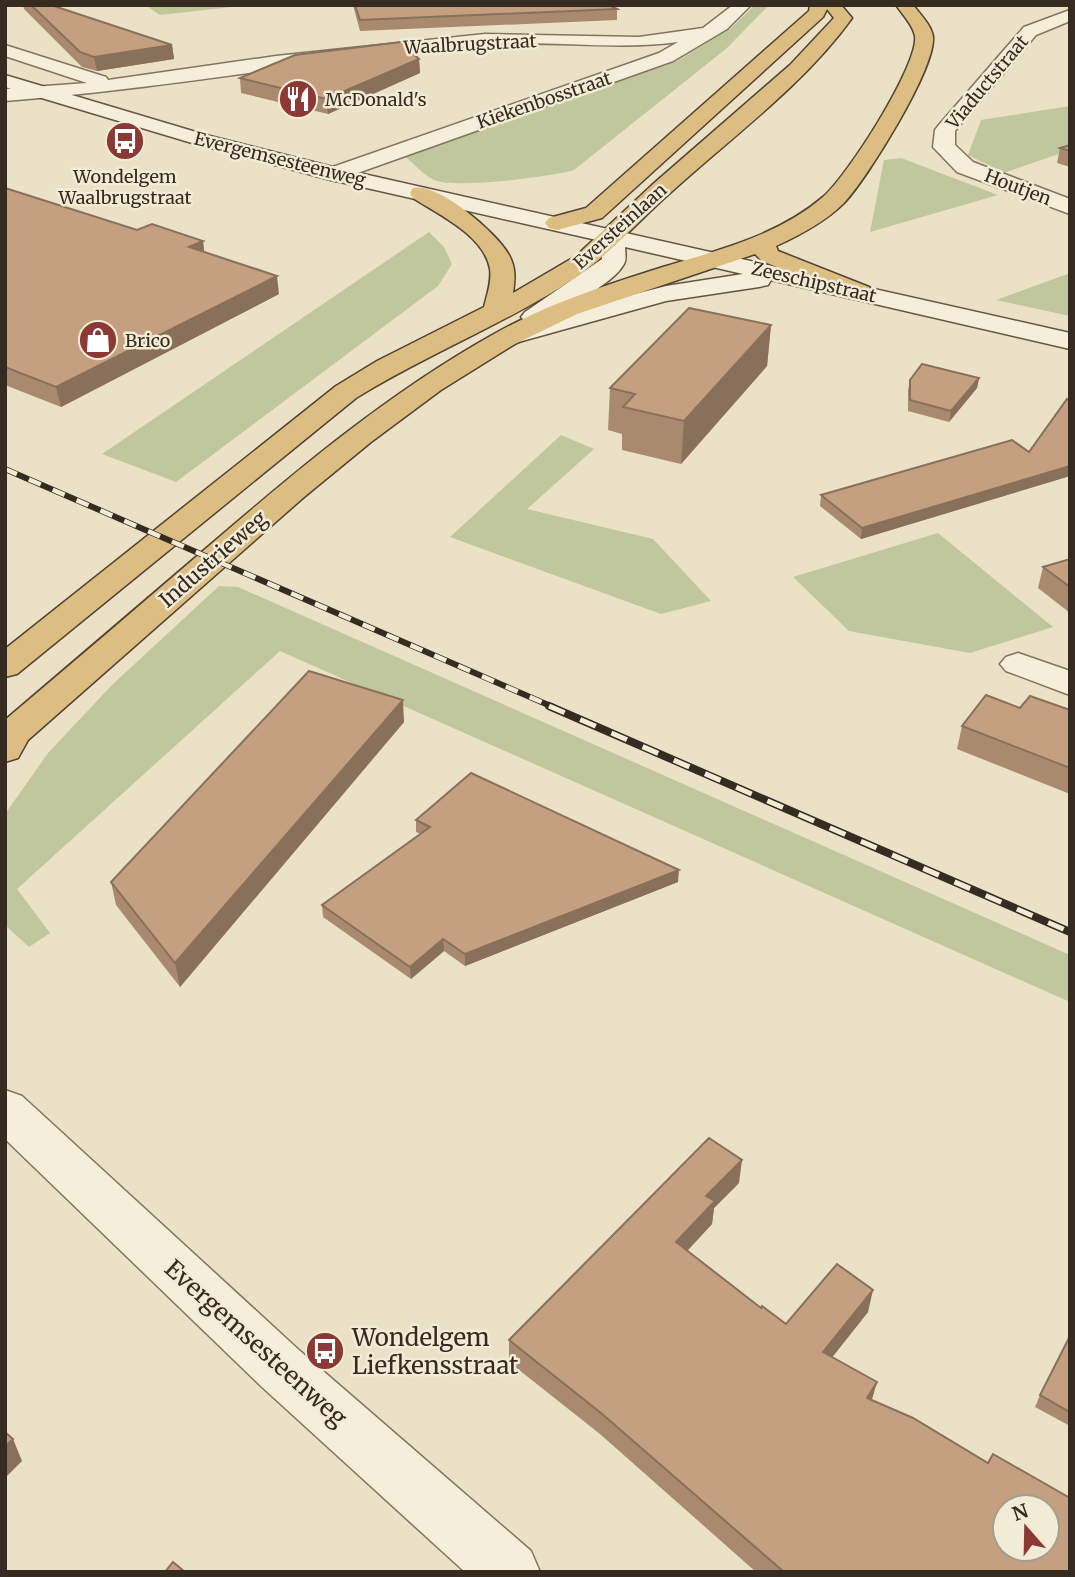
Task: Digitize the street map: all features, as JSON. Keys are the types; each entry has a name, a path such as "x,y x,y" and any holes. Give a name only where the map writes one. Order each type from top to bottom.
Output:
{"highway":[{"path":"557,223 594,213 817,13 819,5"},
{"name":"Eversteinlaan","path":"5,667 346,392 387,367 551,283 585,261 797,69 844,18 832,5"},
{"name":"Industrieweg","path":"5,750 11,735 283,498 378,419 434,381 506,338 558,313 764,243 792,229 837,197 865,161 917,68 925,36 904,5"},
{"path":"421,193 477,232 491,247 502,268 496,311"},
{"path":"764,243 764,250 770,256 860,292"}],"street":[{"name":"Kiekenbosstraat","path":"335,174 666,57 721,25 743,5"},
{"name":"Viaductstraat","path":"965,167 944,147 945,130 1030,31 1070,15"},
{"name":"Waalbrugstraat","path":"5,95 111,85 276,62 485,39 639,42 706,33"},
{"name":"Waalbrugstraat","path":"5,50 111,85"},
{"name":"Evergemsesteenweg","path":"5,81 39,93 335,174 557,223"},
{"name":"Houtjen","path":"965,167 1070,207"},
{"name":"Zeeschipstraat","path":"557,223 1070,341"},
{"path":"506,338 555,301 597,276 614,261 612,236"},
{"path":"506,338 617,304 698,286 766,280 810,281"},
{"path":"1018,664 1070,684"},
{"name":"Evergemsesteenweg","path":"5,1109 281,1369 510,1572"}],"green space":[{"path":"145,5 250,5 160,15"},
{"path":"755,5 769,5 727,48 574,170 505,181 448,183 428,177 406,157 677,61 731,28"},
{"path":"1070,106 1070,150 1004,173 968,155 981,120"},
{"path":"901,158 998,195 870,232 884,160"},
{"path":"429,232 444,247 452,264 438,286 176,482 102,454"},
{"path":"1070,273 1070,316 996,300"},
{"path":"561,435 594,449 527,509 653,539 711,601 661,614 450,537"},
{"path":"938,533 1053,627 970,653 849,631 793,577"},
{"path":"219,586 238,587 1070,955 1070,1002 280,651 17,889 50,933 29,947 5,925 5,814 48,753 113,684"}],"building":[{"path":"31,5 51,5 172,45 94,57 80,52"},
{"path":"355,5 609,5 617,9 360,20"},
{"path":"401,42 419,59 326,99 240,78 295,55"},
{"name":"Brico","path":"5,188 137,230 152,224 203,241 189,247 277,276 56,387 5,367"},
{"path":"689,308 771,325 684,421 623,407 635,394 610,388"},
{"path":"922,364 979,378 951,411 910,400 910,380"},
{"path":"1067,399 1070,400 1070,466 862,528 821,495 1012,440 1029,452"},
{"path":"1070,559 1070,587 1043,567"},
{"path":"309,671 403,700 175,963 111,882"},
{"path":"986,695 1020,708 1030,696 1070,710 1070,768 962,726"},
{"path":"471,773 679,870 465,954 443,939 410,967 322,905 430,827 416,820"},
{"path":"709,1138 742,1160 706,1196 715,1201 676,1242 761,1308 762,1306 786,1324 837,1264 873,1290 823,1352 877,1382 867,1398 913,1418 988,1463 993,1454 1070,1498 1070,1572 784,1572 601,1413 509,1340"},
{"path":"1070,1336 1070,1412 1040,1395"},
{"path":"5,1432 13,1439 5,1447"},
{"path":"173,1562 185,1572 165,1572"}],"railway":[{"path":"5,469 553,707"},
{"path":"549,706 1070,932"}],"place":[{"name":"McDonald's","path":"298,99"},
{"name":"Wondelgem Waalbrugstraat","path":"125,141"},
{"name":"Brico","path":"98,340"},
{"name":"Wondelgem Liefkensstraat","path":"325,1351"}]}
